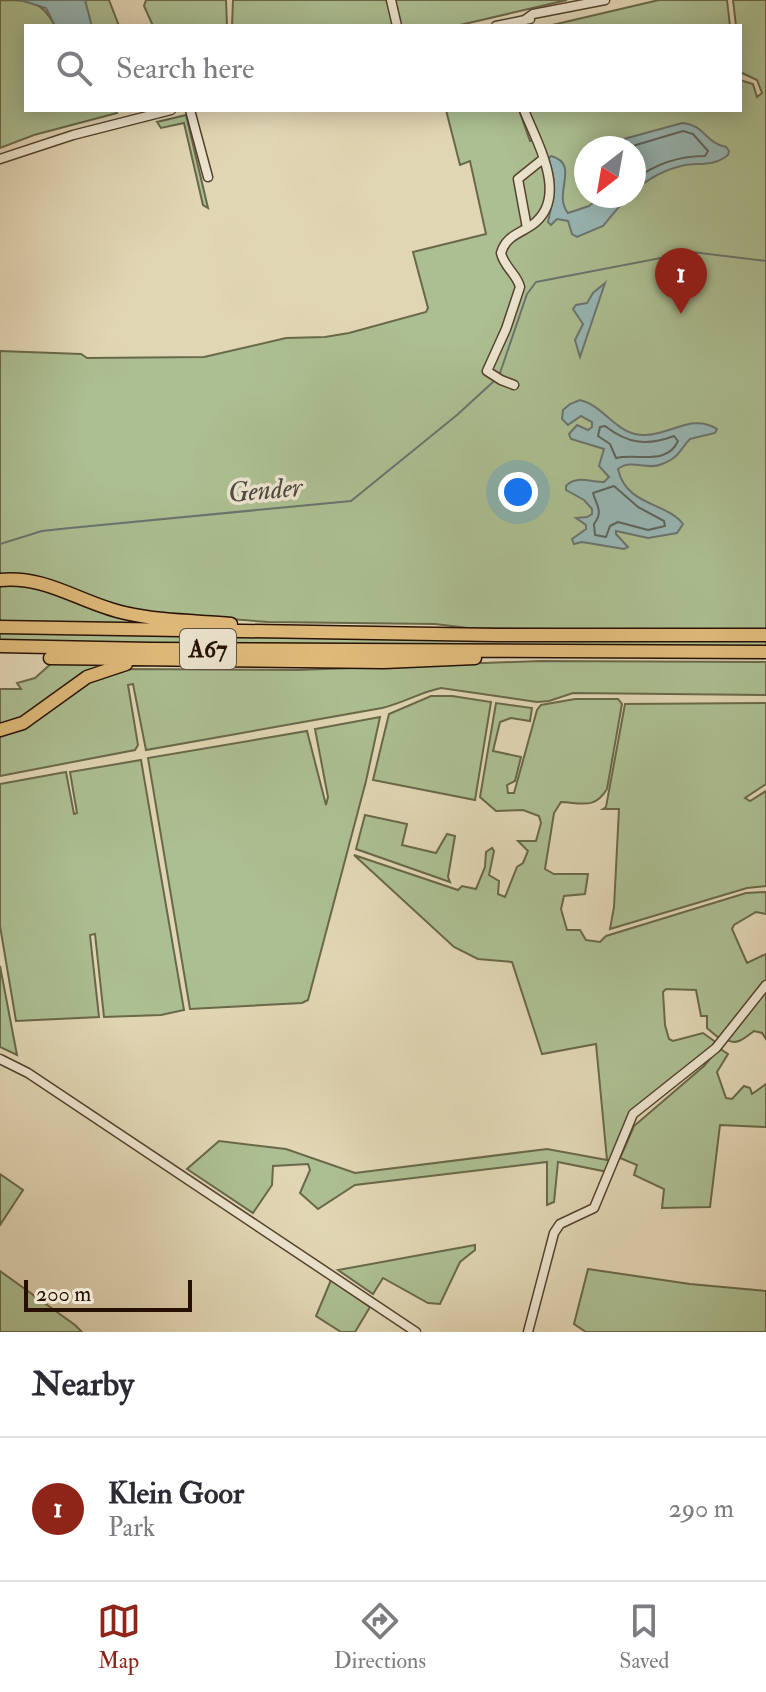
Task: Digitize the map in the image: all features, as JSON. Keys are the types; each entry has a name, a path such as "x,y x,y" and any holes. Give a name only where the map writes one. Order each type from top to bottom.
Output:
{"highway":[{"name":"A67","path":"0,580 41,582 127,614 282,631"},
{"name":"A67","path":"0,627 766,635"},
{"name":"A67","path":"0,646 766,652"},
{"name":"A67","path":"50,658 384,662 534,651"},
{"name":"A67","path":"0,730 23,723 87,677 127,664 170,660"}],"street":[{"path":"391,0 397,24"},
{"path":"505,24 533,20 605,0"},
{"path":"0,159 62,138 163,112"},
{"path":"191,112 208,177"},
{"path":"514,385 487,371 520,287 519,280 504,263 501,253 503,245 542,215 548,202 549,178 525,112"},
{"path":"527,228 518,179 543,159"},
{"path":"528,1332 554,1233 560,1224 594,1208 633,1114 716,1048 766,985"},
{"path":"0,1059 28,1073 416,1332"}],"green space":[{"path":"0,0 19,0 40,6 54,24 24,24 24,112 117,113 34,135 0,148"},
{"path":"85,0 109,0 118,24 90,24"},
{"path":"146,0 226,0 227,24 152,24 144,6"},
{"path":"233,0 387,0 393,24 232,24"},
{"path":"394,0 567,0 465,24 400,24"},
{"path":"659,0 727,0 730,24 557,24"},
{"path":"733,0 766,0 766,631 268,622 141,612 46,579 0,574 0,351 81,354 87,358 204,357 286,338 349,333 426,312 428,308 413,252 486,234 470,161 460,165 447,112 520,112 530,141 538,139 528,112 742,112 742,81 753,84 757,97 762,93 757,80 742,73 742,24 736,24"},
{"path":"186,115 208,208 203,205 184,123 161,128 157,122"},
{"path":"0,582 20,582 92,605 209,625 0,622"},
{"path":"0,630 766,639 766,648 0,641"},
{"path":"54,661 122,661 31,714 0,725 0,689 21,689 17,683 35,678"},
{"path":"540,661 766,662 766,695 573,693 537,702 441,688 382,708 146,750 133,684 128,685 138,745 135,750 0,776 0,735 73,688 123,669 299,670"},
{"path":"431,696 491,702 475,800 373,780 389,714"},
{"path":"575,699 618,699 622,704 607,789 593,802 561,802 554,813 545,869 554,874 588,874 585,894 564,896 561,909 567,930 580,930 586,940 600,942 606,936 746,893 766,892 766,914 756,912 732,929 747,963 766,954 766,981 720,1039 707,1028 707,1016 701,1016 696,990 666,989 663,992 669,1039 673,1041 703,1033 717,1043 628,1122 608,1172 558,1162 554,1202 547,1205 547,1162 355,1185 318,1209 300,1193 310,1170 308,1164 273,1166 272,1185 253,1213 187,1169 219,1141 286,1149 355,1173 547,1149 607,1160 596,1044 542,1054 512,962 478,959 454,947 354,855 458,890 462,886 476,889 485,867 486,852 492,848 489,875 499,881 498,894 505,897 517,867 523,863 528,851 518,841 536,841 541,823 539,816 523,810 496,811 480,797 496,703 532,708 530,721 511,718 500,722 493,751 521,757 515,781 507,785 508,793 514,793 537,710 541,705"},
{"path":"766,703 766,784 745,798 750,801 766,791 766,886 747,888 610,929 619,809 603,809 606,807 625,704"},
{"path":"380,717 308,1000 302,1003 190,1009 148,758 307,731 326,805 328,797 315,729"},
{"path":"141,760 184,1010 161,1015 104,1017 95,934 90,935 99,1017 16,1021 0,926 0,784 66,772 74,814 77,813 70,772"},
{"path":"365,815 407,824 402,845 436,853 447,834 455,836 448,877 450,882 356,849"},
{"path":"0,966 17,1055 0,1047"},
{"path":"766,989 766,1039 762,1033 754,1031 738,1041 727,1040"},
{"path":"719,1048 728,1054 717,1072 726,1098 732,1099 744,1086 750,1088 752,1094 766,1084 766,1127 720,1125 710,1207 662,1208 664,1189 634,1175 637,1165 620,1158 634,1126 704,1066"},
{"path":"0,1174 23,1190 0,1225"},
{"path":"475,1245 475,1250 460,1262 440,1304 428,1303 383,1278 373,1294 338,1270"},
{"path":"588,1269 766,1291 766,1332 586,1332 574,1324"},
{"path":"0,1271 75,1325 82,1332 0,1332"},
{"path":"331,1280 370,1307 355,1332 341,1332 316,1316"}],"water":[{"path":"20,0 85,0 91,24 54,24 46,8"},
{"path":"682,123 690,124 729,151 723,159 671,169 646,182 646,136 635,136"},
{"path":"551,156 564,166 563,197 568,213 583,208 618,208 603,226 577,237 572,234 568,221 557,219 551,225 548,222 554,190 548,159"},
{"path":"605,283 580,357 575,340 583,324 573,309 576,305 587,303"},
{"path":"580,400 635,434 654,434 699,423 717,429 715,433 690,439 676,456 662,464 628,465 618,469 629,490 667,511 683,524 677,533 648,538 616,531 628,547 624,549 582,542 574,544 572,539 586,529 586,525 576,518 587,517 592,514 592,509 584,500 566,490 566,486 579,480 604,482 609,477 599,466 604,449 571,439 569,434 577,425 588,430 592,422 581,416 568,425 562,419 563,410"}],"waterway":[{"name":"Gender","path":"500,373 527,294 536,282 692,252 766,261"},
{"name":"Gender","path":"0,544 42,531 351,501 493,382"}],"place":[{"name":"Klein Goor","path":"681,314"}]}
